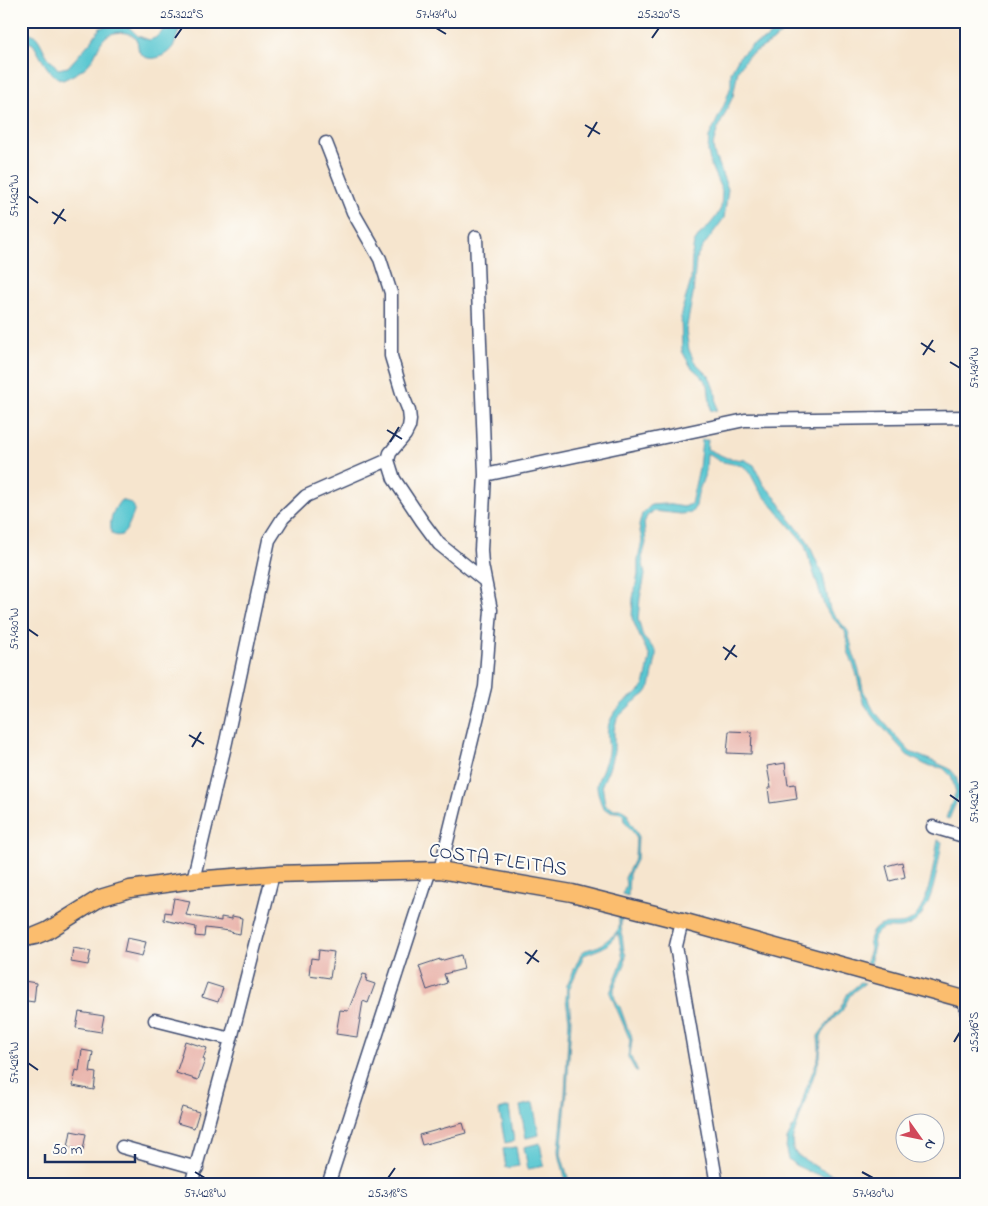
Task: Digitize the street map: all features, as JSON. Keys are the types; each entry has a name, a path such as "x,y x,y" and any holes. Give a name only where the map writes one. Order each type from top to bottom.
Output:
{"main road":[{"name":"COSTA FLEITAS","path":"21,939 36,936 47,931 100,898 130,889 193,880 273,874 435,870 572,893 682,921 966,1004"}],"street":[{"path":"326,143 353,212 380,260 391,293 391,356 409,411 410,420 406,435 390,453 388,460 394,479 439,544 485,582"},
{"path":"328,1185 435,870 485,686 491,610 481,550 485,476 476,237"},
{"path":"485,476 746,420 967,417"},
{"path":"193,880 226,742 269,540 283,518 306,496 388,460"},
{"path":"933,827 967,837"},
{"path":"191,1185 231,1040 273,874"},
{"path":"682,921 676,946 717,1185"},
{"path":"155,1020 231,1040"},
{"path":"122,1147 196,1168"}],"water":[{"path":"166,21 182,21 175,43 164,55 154,58 144,57 139,52 134,36 119,32 108,35 102,40 88,64 63,80 49,70 33,44 24,42 21,44 21,31 36,36 48,57 58,69 68,67 100,28 120,24 130,28 138,36 149,40 162,32"},
{"path":"786,21 792,21 773,41 748,56 738,70 733,96 717,131 713,145 714,154 728,189 724,218 696,259 693,294 686,331 689,350 694,361 709,376 716,395 717,410 711,411 708,385 691,367 682,351 681,313 691,281 694,243 716,217 721,208 722,191 711,166 708,151 709,137 725,103 731,86 731,72 739,57 752,45 766,39"},
{"path":"702,440 708,440 707,449 727,458 745,460 754,465 763,484 775,496 789,518 807,540 823,576 830,610 848,631 863,690 874,711 910,752 950,769 956,776 960,793 949,819 946,818 956,792 951,776 943,768 926,765 907,755 863,702 856,672 848,651 845,631 829,614 824,605 804,543 759,490 749,471 743,466 719,461 707,453 706,471 698,493 696,506 691,513 681,514 654,511 647,516 644,523 646,543 642,558 645,575 638,619 643,637 656,651 656,658 650,687 645,694 617,718 614,730 614,751 602,784 605,805 613,809 621,809 628,814 629,820 638,835 637,858 629,874 628,896 622,894 626,885 625,878 635,857 636,836 625,822 624,815 608,811 603,807 597,786 608,753 609,723 618,708 643,687 650,657 632,618 633,598 642,540 639,526 642,514 651,505 665,504 684,507 691,504 699,468"},
{"path":"121,500 131,503 134,507 134,512 125,532 118,536 112,534 111,520"},
{"path":"938,840 942,842 935,878 928,903 922,914 905,927 885,928 877,932 873,937 874,946 871,964 866,962 870,950 869,938 874,930 883,925 907,922 913,919 919,912 927,894"},
{"path":"619,913 624,914 621,928 626,955 625,964 614,988 614,994 631,1034 630,1055 638,1072 628,1057 630,1040 610,993 623,959 618,933 602,948 584,955 569,989 571,1020 561,1154 568,1178 568,1185 565,1185 559,1149 565,1094 569,1020 566,999 567,985 583,951 599,946 614,935 619,928"},
{"path":"860,982 865,983 853,992 842,1011 832,1020 821,1036 820,1057 792,1140 793,1149 797,1155 818,1168 855,1185 842,1185 795,1165 788,1159 786,1150 787,1139 798,1117 818,1058 818,1036 840,1009 848,993"},
{"path":"533,1103 539,1135 526,1138 520,1106"},
{"path":"509,1107 514,1141 505,1143 499,1110"},
{"path":"540,1143 544,1166 528,1169 524,1147"},
{"path":"516,1147 519,1166 506,1168 503,1149"}],"building":[{"path":"729,731 752,732 751,754 727,753"},
{"path":"785,763 788,785 795,784 797,799 770,803 768,788 771,788 767,766"},
{"path":"902,862 905,877 890,881 886,866"},
{"path":"174,898 190,901 186,915 221,921 221,917 232,919 232,916 242,918 240,934 205,928 204,937 195,936 196,927 164,920 165,912 171,913"},
{"path":"127,938 146,942 142,956 124,952"},
{"path":"73,948 91,951 88,965 71,962"},
{"path":"319,950 334,952 330,978 309,975 311,958 318,959"},
{"path":"461,955 464,969 444,974 447,983 427,990 419,966"},
{"path":"363,974 367,975 366,981 375,984 368,1003 363,1001 357,1037 336,1034 340,1010 348,1011"},
{"path":"24,981 36,983 34,1002 21,1000"},
{"path":"207,983 223,988 218,1002 202,997"},
{"path":"79,1012 104,1016 101,1032 76,1028"},
{"path":"185,1041 207,1048 198,1080 176,1073"},
{"path":"82,1050 93,1052 90,1072 96,1073 94,1090 73,1086 76,1070 79,1071"},
{"path":"182,1107 199,1112 194,1128 177,1123"},
{"path":"463,1123 466,1133 422,1145 419,1135"},
{"path":"71,1131 86,1134 83,1150 68,1147"}]}
